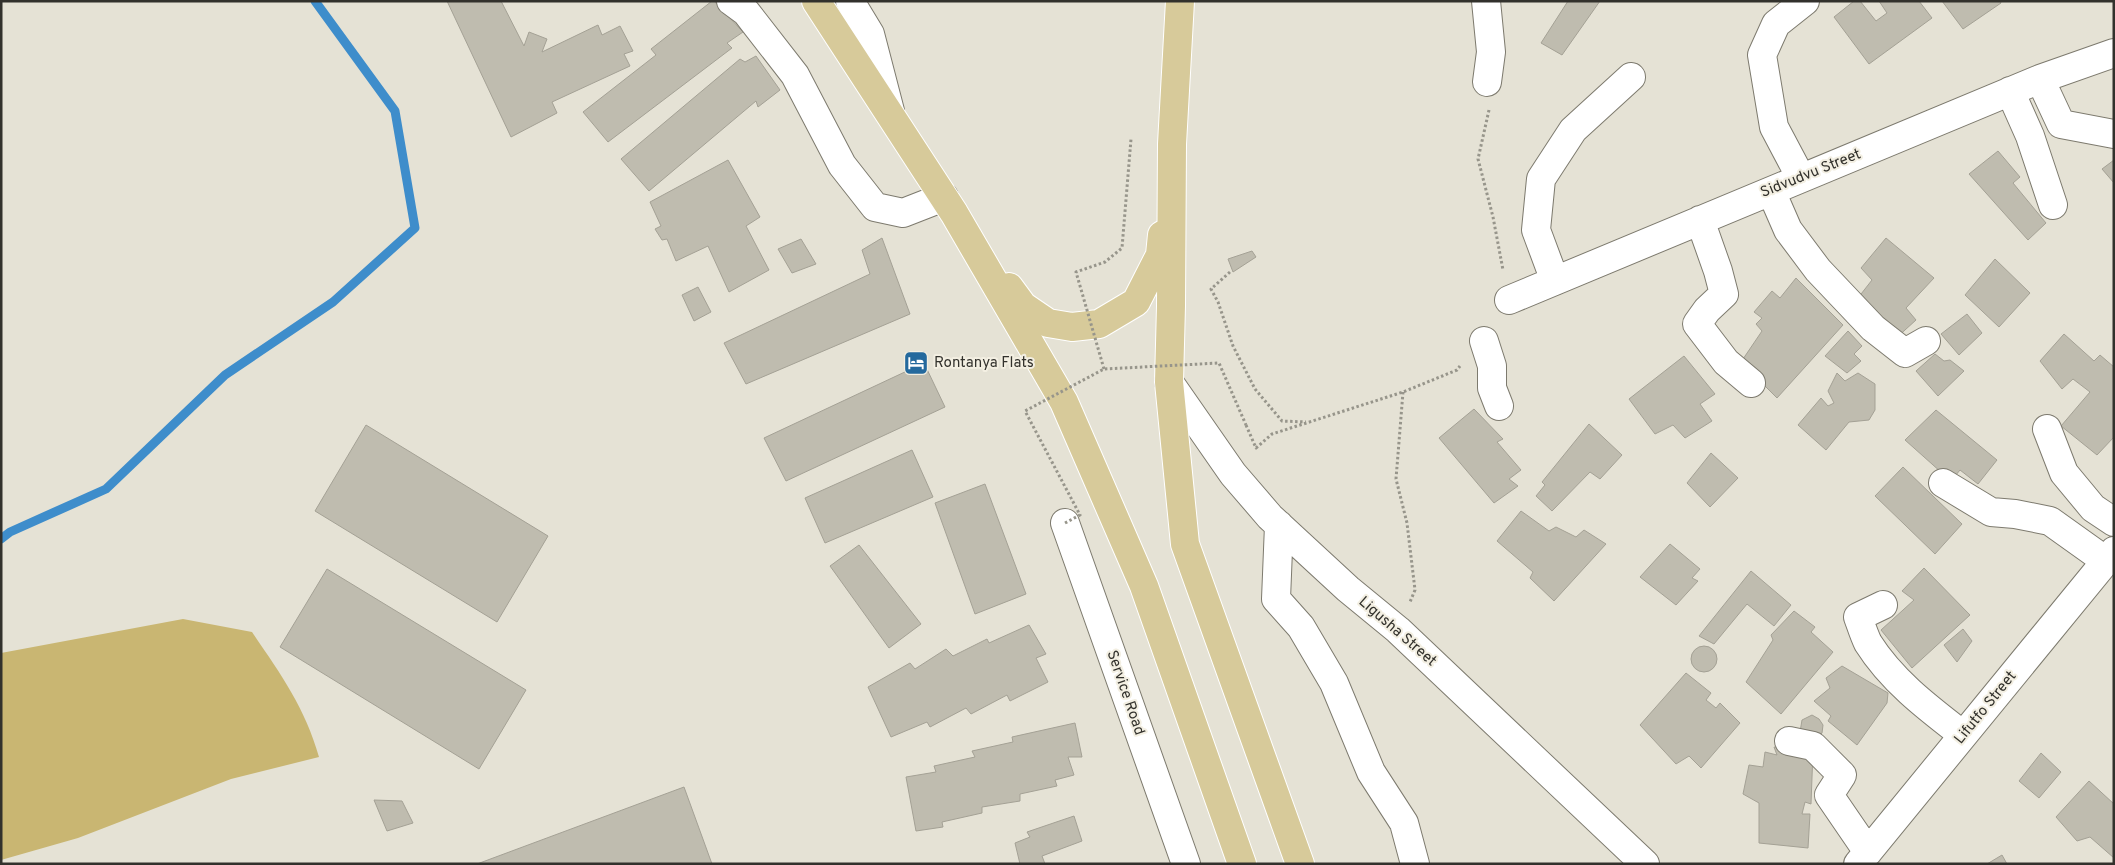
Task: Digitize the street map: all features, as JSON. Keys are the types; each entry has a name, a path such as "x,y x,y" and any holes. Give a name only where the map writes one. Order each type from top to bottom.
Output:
{"main road":[{"path":"816,1 949,205 1064,402 1144,586 1242,864"},
{"path":"1180,1 1172,144 1169,382 1186,544 1300,864"},
{"path":"949,205 1023,306 1048,323 1072,327 1099,324 1136,302 1160,255 1172,144"}],"street":[{"path":"731,1 746,12 794,75 842,165 875,207 903,213 949,205"},
{"path":"850,1 870,34 892,117"},
{"path":"1486,1 1490,52 1487,82"},
{"path":"1801,178 1774,127 1762,55 1776,24 1805,1"},
{"name":"Sidvudvu Street","path":"1509,300 2010,91 2114,53"},
{"path":"1554,281 1536,230 1541,179 1573,130 1631,77"},
{"path":"2040,79 2061,124 2114,134"},
{"path":"2010,91 2030,136 2053,205"},
{"path":"1771,190 1788,230 1818,270 1873,328 1905,353 1926,341"},
{"path":"1700,220 1724,294 1707,310 1697,324 1726,362 1751,383"},
{"path":"1484,341 1492,366 1492,388 1499,406"},
{"name":"Ligusha Street","path":"1169,382 1233,474 1279,525 1348,589 1398,630 1646,864"},
{"path":"2048,429 2064,473 2093,508 2114,522"},
{"path":"1943,483 1991,512 2015,514 2050,521 2110,556"},
{"name":"Service Road","path":"1065,523 1186,864"},
{"path":"1279,525 1276,599 1301,627 1334,683 1371,772 1404,823 1414,864"},
{"name":"Lifutfo Street","path":"1863,858 2110,556"},
{"path":"1883,605 1858,617 1868,642 1893,676 1925,706 1963,735"},
{"path":"1789,741 1813,746 1842,775 1829,796 1863,858"}],"path":[{"path":"1487,82 1492,95 1478,159 1493,217 1509,300"},
{"path":"1104,369 1076,272 1104,262 1122,248 1131,139"},
{"path":"1230,272 1212,289 1233,346 1255,389 1282,421 1309,422"},
{"path":"1065,523 1080,515 1025,411 1104,369 1219,364 1256,448 1272,434 1403,392 1457,370 1484,341"},
{"path":"1398,630 1415,590 1407,523 1396,479 1403,392"}],"shaded area":[{"path":"183,619 252,632 291,691 307,722 319,757 231,779 78,838 1,860 1,653"}],"building":[{"path":"447,1 501,1 524,46 529,32 547,39 542,52 598,25 602,35 620,26 633,51 624,54 630,66 552,102 557,113 511,137"},
{"path":"712,1 743,32 727,43 732,48 608,142 583,112 656,55 651,49"},
{"path":"1568,1 1600,1 1562,55 1541,43"},
{"path":"1854,1 1860,1 1876,21 1887,13 1879,1 1919,1 1932,18 1869,64 1834,17"},
{"path":"1942,1 2000,1 2001,3 1963,29"},
{"path":"756,56 780,90 758,107 756,101 649,191 621,159 740,59 745,62"},
{"path":"1998,151 2020,177 2013,183 2046,223 2028,240 1969,174"},
{"path":"728,160 760,217 746,226 769,270 729,292 708,246 676,261 667,239 662,240 655,229 661,226 650,202"},
{"path":"2114,160 2114,183 2102,169"},
{"path":"882,238 910,314 746,384 724,343 870,274 862,250"},
{"path":"1886,238 1934,278 1906,308 1916,320 1894,340 1854,303 1872,280 1861,268"},
{"path":"801,239 816,264 792,273 778,249"},
{"path":"1252,251 1256,257 1233,272 1228,259"},
{"path":"1995,259 2030,293 1999,327 1965,295"},
{"path":"1796,278 1843,325 1777,398 1741,362 1762,331 1756,324 1762,318 1754,312 1772,291 1780,298"},
{"path":"698,287 711,312 694,321 682,295"},
{"path":"1967,314 1982,333 1959,355 1941,334"},
{"path":"1848,331 1862,346 1854,354 1861,361 1847,373 1825,356"},
{"path":"2064,334 2094,361 2100,355 2114,367 2114,437 2097,455 2061,426 2090,392 2073,379 2062,389 2040,361"},
{"path":"1935,354 1944,361 1950,360 1964,371 1938,396 1916,371"},
{"path":"1684,356 1715,394 1700,404 1712,421 1685,438 1673,425 1655,434 1629,399"},
{"path":"924,363 945,407 786,481 764,438"},
{"path":"1837,373 1845,381 1858,373 1875,384 1875,410 1869,420 1849,422 1826,450 1798,425 1821,398 1828,406 1834,403 1828,391"},
{"path":"1474,409 1503,439 1497,442 1521,470 1509,479 1518,486 1494,503 1439,438"},
{"path":"1936,410 1997,460 1978,484 1960,470 1951,481 1905,440"},
{"path":"1589,424 1622,455 1600,479 1590,472 1552,511 1536,496 1545,485 1542,482"},
{"path":"366,425 548,536 497,622 315,511"},
{"path":"912,450 933,497 825,543 805,498"},
{"path":"1711,453 1738,478 1710,507 1687,483"},
{"path":"1903,467 1962,524 1935,554 1875,496"},
{"path":"985,484 1026,594 975,614 935,503"},
{"path":"1521,511 1549,531 1556,527 1576,537 1584,530 1606,544 1554,601 1530,578 1533,572 1497,541"},
{"path":"1670,544 1700,569 1692,578 1698,581 1676,605 1640,577"},
{"path":"859,545 921,624 889,648 830,566"},
{"path":"1924,568 1970,615 1912,668 1881,630 1914,600 1902,591"},
{"path":"327,569 526,690 479,769 280,647"},
{"path":"1751,571 1791,605 1774,626 1747,604 1714,644 1699,636"},
{"path":"1794,611 1815,627 1811,632 1833,652 1781,714 1746,682 1773,640 1771,635"},
{"path":"1029,625 1046,654 1036,658 1048,682 1010,701 1007,695 971,714 966,708 930,727 927,722 891,737 868,687 910,663 915,669 946,649 953,656 987,639 989,643"},
{"path":"1963,629 1972,641 1957,662 1944,645"},
{"path":"1704,646 1713,650 1717,659 1713,668 1704,672 1695,668 1691,659 1695,650"},
{"path":"1842,666 1888,693 1887,703 1857,745 1828,721 1831,716 1814,701 1830,688 1826,678"},
{"path":"1686,673 1711,693 1706,700 1716,708 1720,703 1740,723 1701,768 1689,756 1676,764 1640,725"},
{"path":"1812,715 1819,719 1823,725 1822,733 1819,736 1800,732 1802,720"},
{"path":"1075,723 1082,757 1068,757 1074,775 1055,780 1057,786 1020,794 1020,801 982,807 982,813 942,822 943,827 916,831 906,777 936,772 934,766 975,757 972,751 1013,742 1012,737"},
{"path":"1774,747 1813,751 1811,804 1805,802 1802,814 1810,814 1808,848 1759,843 1759,803 1743,794 1749,765 1763,767 1765,752 1777,755"},
{"path":"2041,753 2061,772 2039,798 2019,781"},
{"path":"2089,781 2114,804 2114,858 2090,837 2077,841 2056,817"},
{"path":"684,787 712,864 477,864"},
{"path":"374,800 402,801 413,823 387,831"},
{"path":"1074,816 1082,841 1042,856 1045,864 1020,864 1015,843 1030,837 1027,832"},
{"path":"2002,855 2007,864 1987,864"}],"waterway":[{"path":"1,539 10,532 106,489 225,375 333,302 415,228 395,111 315,1"}],"place":[{"name":"Rontanya Flats","path":"916,363"}]}
